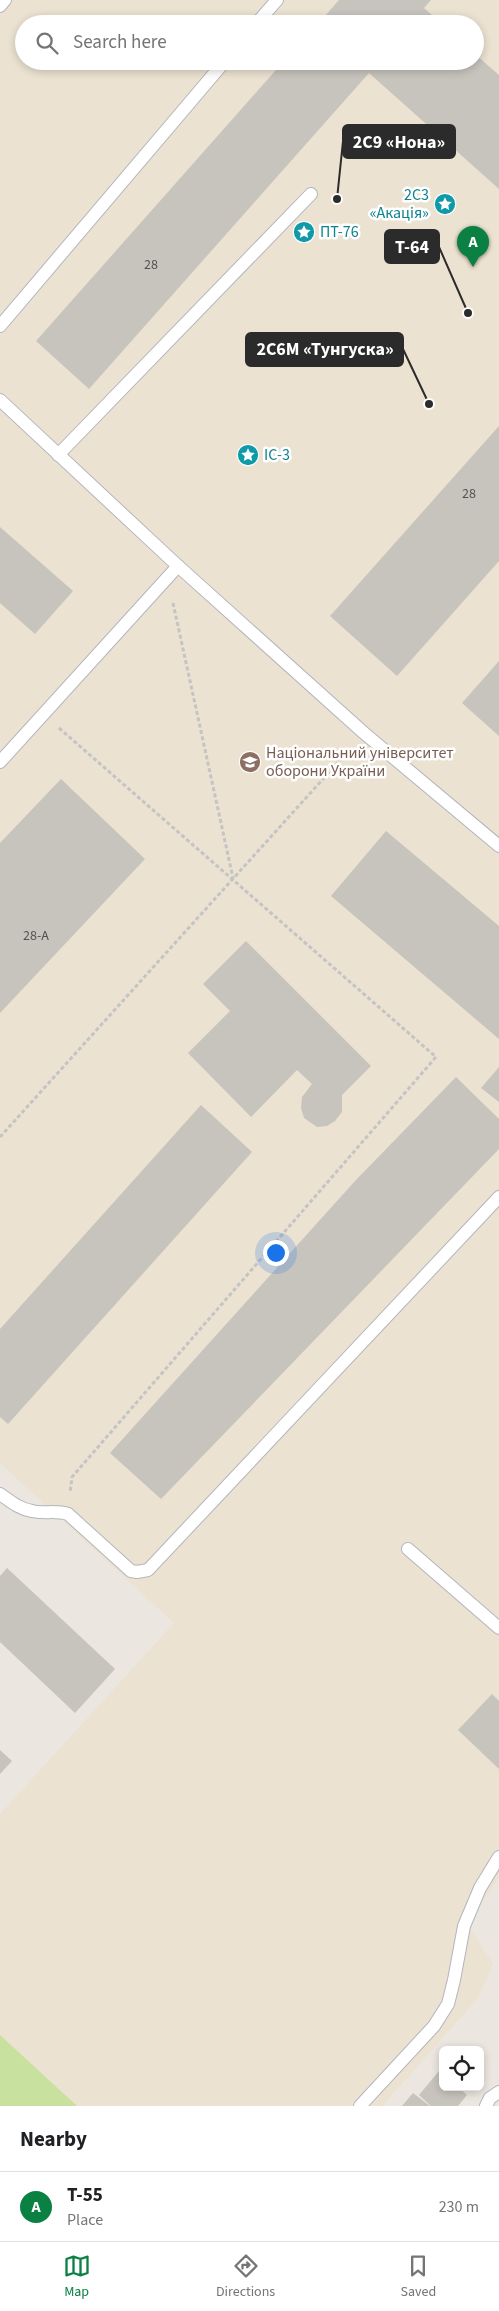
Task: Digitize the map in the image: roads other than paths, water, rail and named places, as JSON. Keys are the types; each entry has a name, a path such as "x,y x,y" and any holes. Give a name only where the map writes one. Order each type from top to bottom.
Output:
{"lane":[{"path":"0,6 5,0"},
{"path":"264,15 276,0"},
{"path":"0,326 216,70"},
{"path":"58,455 310,194"},
{"path":"0,400 178,566 364,733 499,846"},
{"path":"0,762 178,566"},
{"path":"0,1494 15,1505 32,1511 68,1514 131,1571 148,1570 499,1197"},
{"path":"408,1549 499,1628"},
{"path":"360,2106 434,2026 448,2004 464,1926 480,1888 499,1857"},
{"path":"486,2106 490,2098 499,2092"}],"place":[{"name":"2С9 «Нона»","path":"337,199"},
{"name":"2С3 «Акація»","path":"445,204"},
{"name":"ПТ-76","path":"304,232"},
{"name":"Т-55","path":"473,267"},
{"name":"Т-64","path":"468,313"},
{"name":"2С6М «Тунгуска»","path":"429,404"},
{"name":"ІС-3","path":"248,455"},
{"name":"Національний університет оборони України","path":"250,762"}]}
